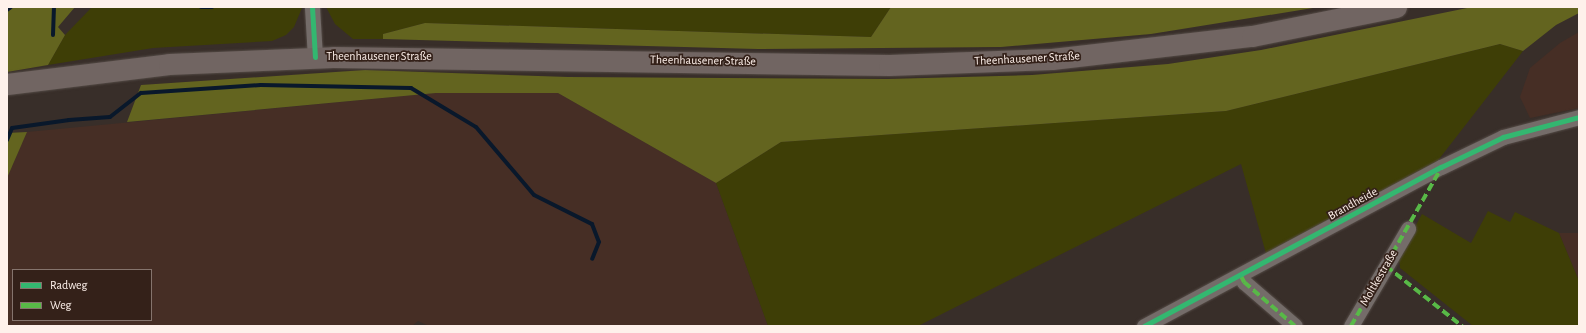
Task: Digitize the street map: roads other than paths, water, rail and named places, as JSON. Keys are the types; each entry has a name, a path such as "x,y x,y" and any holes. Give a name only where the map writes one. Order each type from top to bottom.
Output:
{"main road":[{"name":"Theenhausener Straße","path":"7,84 126,68 222,60 315,57 492,57 889,65 1052,59 1252,36 1396,7"}],"street":[{"path":"312,7 315,57"},
{"name":"Brandheide","path":"1144,326 1241,276 1441,167 1503,137 1579,117"},
{"name":"Moltkestraße","path":"1351,326 1408,229"},
{"path":"1241,276 1244,282 1295,326"}],"waterway":[{"path":"7,10 11,7"},
{"path":"53,35 54,7"},
{"path":"201,7 212,7"},
{"path":"7,140 12,128 69,120 110,117 141,93 261,85 411,88 476,127 534,195 592,224 599,242 592,259"}]}
